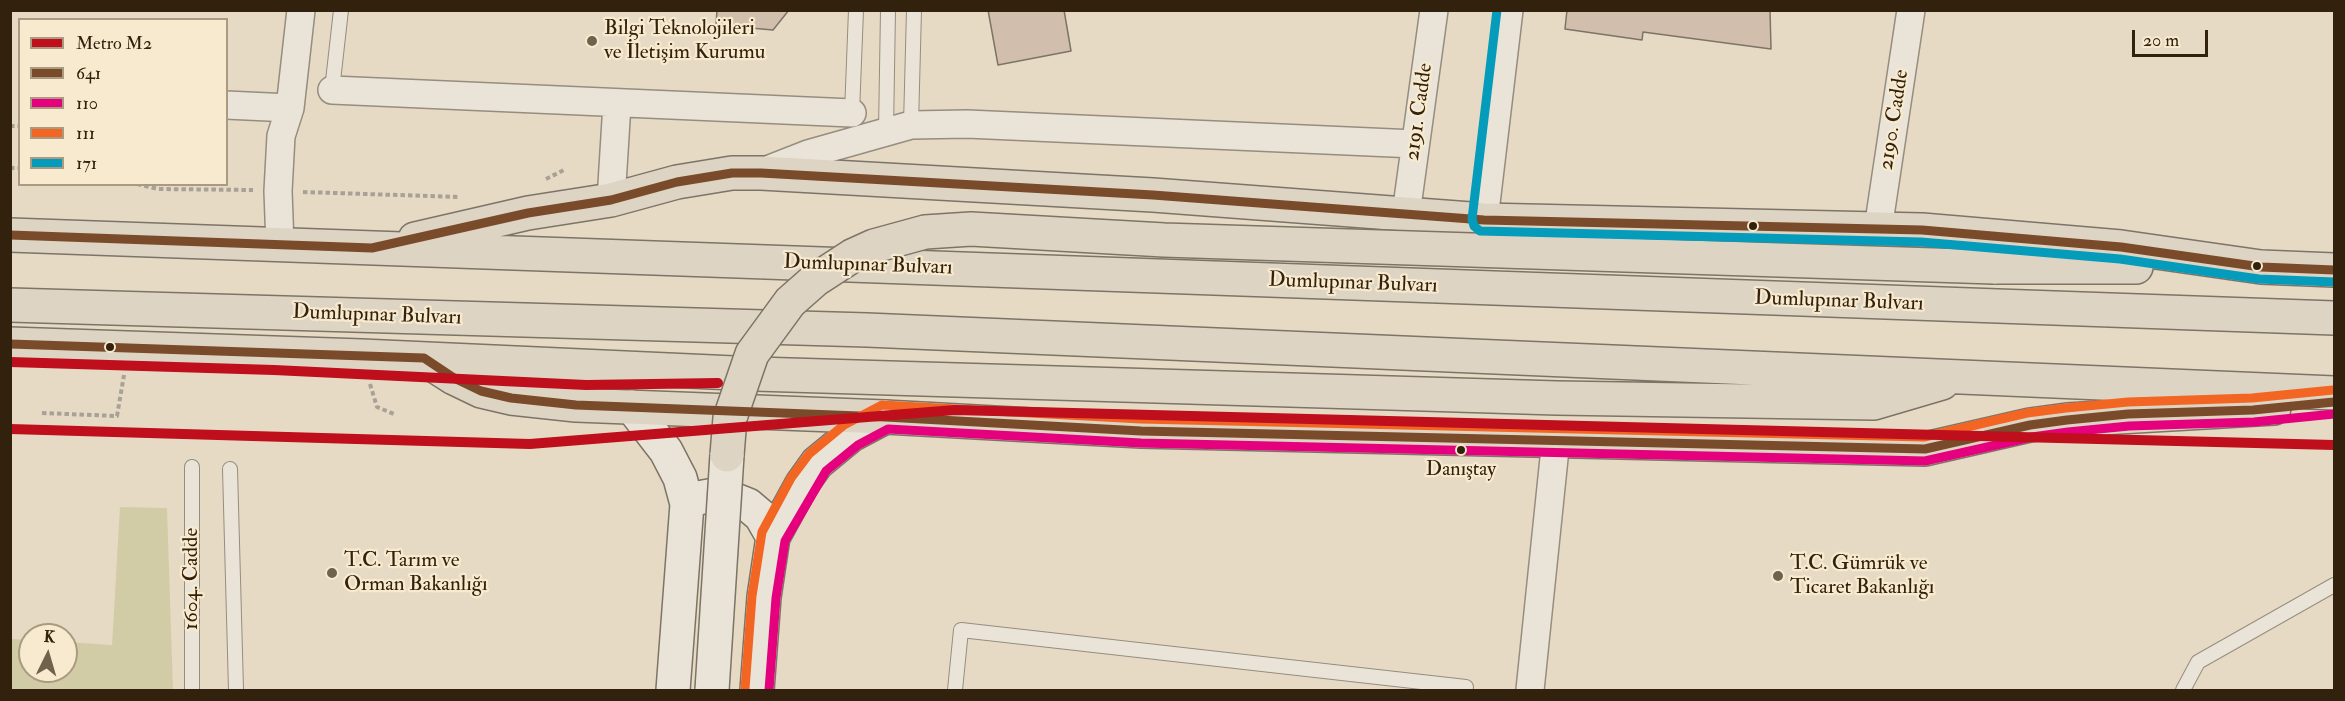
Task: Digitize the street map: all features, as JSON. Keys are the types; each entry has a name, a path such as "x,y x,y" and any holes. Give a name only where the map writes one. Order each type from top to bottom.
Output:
{"highway":[{"name":"Dumlupınar Bulvarı","path":"372,248 528,213 611,200 677,182 732,173 761,173 1153,195 1484,220 1878,229 2069,241 2261,267 2334,270"},
{"path":"727,455 730,418 752,354 790,302 815,280 852,256 874,246 925,232 971,228 1176,241 1994,267 2261,267"},
{"name":"Dumlupınar Bulvarı","path":"10,235 2334,318"},
{"name":"Dumlupınar Bulvarı","path":"10,305 867,330 2334,393"},
{"name":"Dumlupınar Bulvarı","path":"10,344 424,358 767,374 1557,398 1874,403 1966,376"},
{"path":"424,358 463,383 481,391 511,398 633,407 885,417 1142,431 1925,449 2048,422 2128,414 2253,410 2334,402"}],"main road":[{"path":"633,407 666,451 680,478 687,504 673,690"},
{"path":"757,690 764,597 773,537 802,484 817,464 852,435 885,417"},
{"path":"712,690 727,455"},
{"path":"687,504 701,496 731,497 748,505 761,516 773,537"}],"street":[{"path":"280,245 278,191 281,136 290,108 301,10"},
{"name":"2191. Cadde","path":"1406,214 1434,10"},
{"path":"1484,220 1509,10"},
{"name":"2190. Cadde","path":"1878,229 1911,10"},
{"path":"332,90 852,113"},
{"path":"611,200 617,104"},
{"path":"228,105 290,108"},
{"path":"761,173 808,154 899,128 967,124 1415,144"},
{"path":"1530,690 1556,439"}],"lane":[{"path":"332,90 341,10"},
{"path":"852,113 856,10"},
{"path":"888,10 899,128"},
{"path":"899,128 914,10"},
{"name":"1604. Cadde","path":"192,467 192,690"},
{"name":"1604. Cadde","path":"230,469 236,690"},
{"path":"2183,690 2198,663 2334,585"},
{"path":"955,690 962,630 1466,687"}],"path":[{"path":"543,180 564,170"},
{"path":"145,186 158,189 467,197"},
{"path":"42,413 117,416 125,370"}],"shaded area":[{"path":"120,507 167,508 173,690 11,690 11,639 18,639 18,683 78,683 78,643 112,645"}],"building":[{"path":"717,10 789,10 773,30 716,25"},
{"path":"988,10 1064,10 1071,51 998,65"},
{"path":"1567,10 1770,10 1771,49 1643,32 1642,40 1565,29"}],"metro line":[{"name":"M2","path":"10,362 274,370 586,385 718,383"},
{"name":"M2","path":"10,429 530,444 955,410 2334,445"}],"transit line":[{"name":"171","path":"1497,10 1472,219 1474,226 1480,231 1921,242 2120,259 2259,279 2334,282"},
{"name":"641","path":"10,235 372,248 528,213 611,200 677,182 732,173 761,173 1153,195 1484,220 1922,230 2121,247 2261,267 2334,270"},
{"name":"641","path":"10,344 424,358 454,378 481,391 511,398 576,405 885,417 1141,431 1925,449 2030,425 2067,420 2128,414 2253,410 2334,402"},
{"name":"111","path":"745,689 752,596 762,532 791,478 809,454 844,425 882,405 1141,419 1924,437 2027,413 2066,408 2128,402 2252,398 2333,390"},
{"name":"110","path":"769,690 776,598 785,541 826,471 858,445 888,429 1141,443 1925,461 2032,437 2068,432 2129,426 2254,422 2334,414"}],"place":[{"name":"Bilgi Teknolojileri ve İletişim Kurumu","path":"592,41"},
{"name":"Danıştay","path":"1461,450"},
{"name":"T.C. Tarım ve Orman Bakanlığı","path":"332,573"},
{"name":"T.C. Gümrük ve Ticaret Bakanlığı","path":"1778,576"}]}
